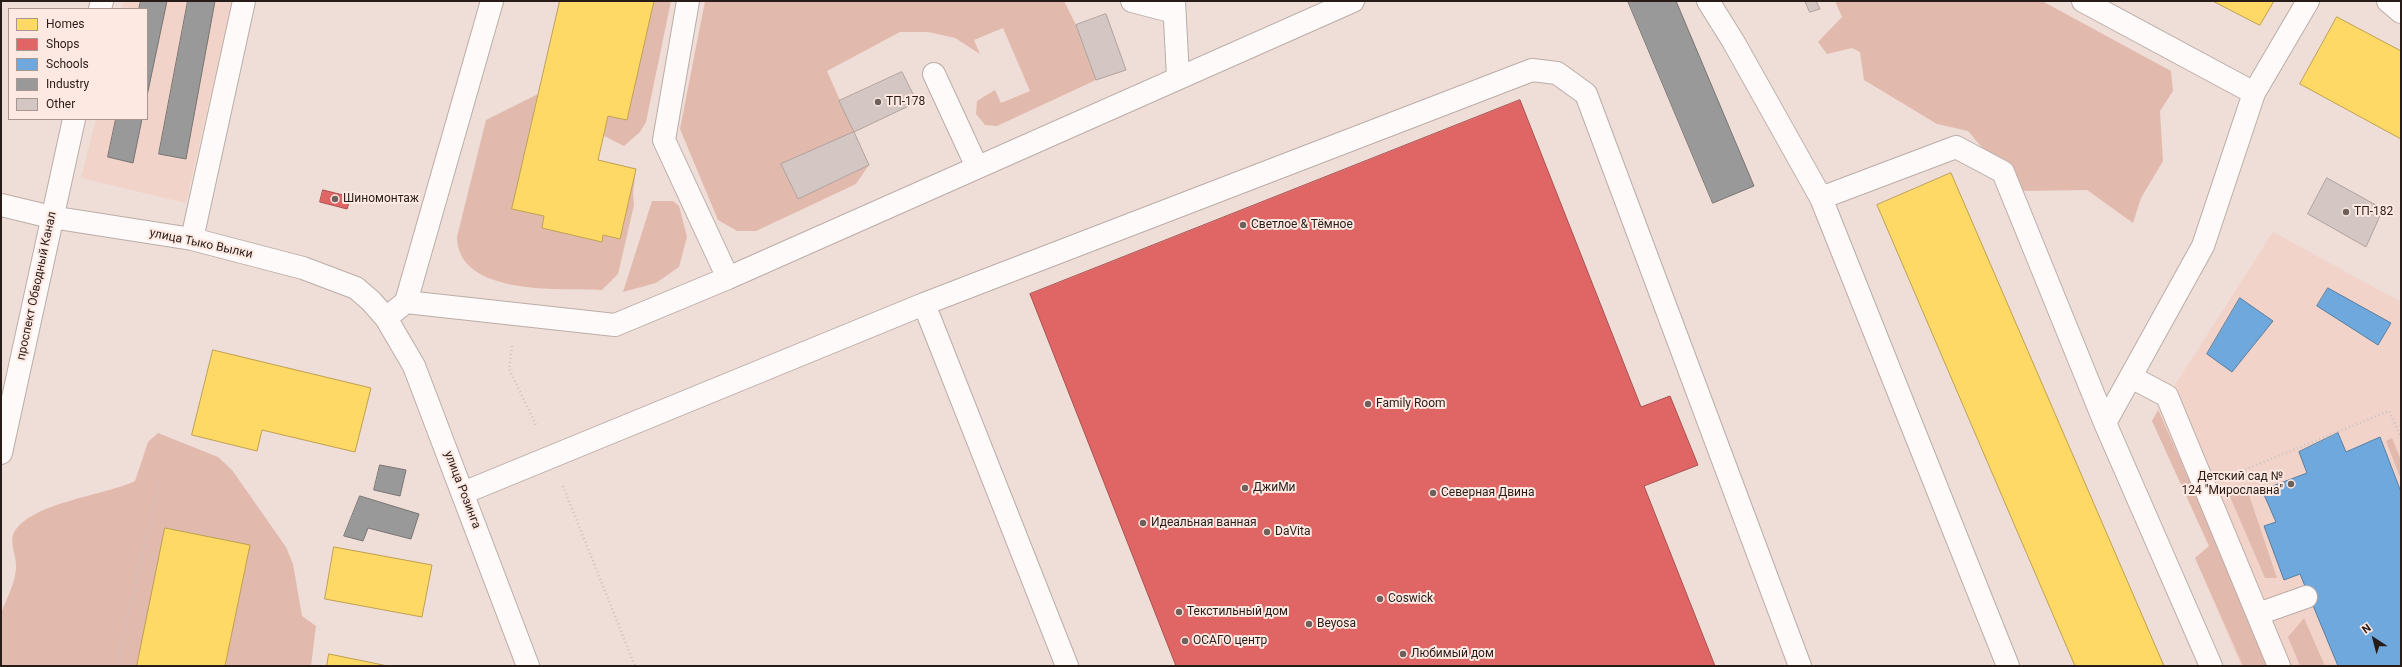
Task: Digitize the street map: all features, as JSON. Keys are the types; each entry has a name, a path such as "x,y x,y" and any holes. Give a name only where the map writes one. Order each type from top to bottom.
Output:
{"street":[{"path":"192,239 244,1"},
{"path":"386,318 406,302 492,1"},
{"path":"688,1 664,140 728,278"},
{"path":"1132,1 1174,6 1178,77"},
{"path":"406,302 615,325 728,278 1178,77 1353,1"},
{"path":"1708,1 1733,41 1821,198 2008,666"},
{"path":"2083,1 2254,93"},
{"path":"2105,423 2203,246 2254,93 2308,1"},
{"path":"2388,1 2401,12"},
{"path":"463,493 924,304 1532,70 1557,73 1586,94 1800,666"},
{"path":"934,74 977,167"},
{"name":"проспект Обводный Канал","path":"1,453 51,217 74,120"},
{"path":"1821,198 1956,147 2003,172 2105,423 2211,666"},
{"name":"улица Тыко Вылки","path":"1,206 51,217 192,239 303,268 338,279 356,288 371,301 386,318"},
{"path":"924,304 1067,666"},
{"name":"улица Розинга","path":"386,318 414,366 528,666"},
{"path":"2130,378 2166,396 2279,666"},
{"path":"2258,614 2306,597"}],"path":[{"path":"516,315 509,369 551,457 635,666"},
{"path":"2204,486 2389,411 2401,438"},
{"path":"117,666 159,482"}],"shaded area":[{"path":"124,1 232,1 186,203 81,178 96,120 148,120 148,8 122,8"},
{"path":"654,1 671,1 646,122 640,132 624,146 604,136 608,116 627,120"},
{"path":"705,1 1064,1 1076,25 1096,80 997,126 985,125 976,114 977,101 995,90 1001,103 1030,91 1003,28 974,40 980,54 955,38 928,32 900,32 827,71 854,132 782,164 798,199 869,165 856,184 756,231 737,231 718,220 680,129"},
{"path":"1835,1 2042,1 2171,71 2173,91 2160,111 2163,161 2141,198 2133,223 2087,190 2019,191 1968,131 1937,124 1864,80 1860,52 1852,48 1827,54 1818,42 1842,17"},
{"path":"538,94 512,209 544,216 542,228 601,242 603,235 620,239 636,169 633,193 634,205 618,274 602,290 539,288 493,280 474,270 462,256 457,237 486,120"},
{"path":"652,201 673,201 679,206 687,237 679,267 656,283 623,292"},
{"name":"Детский сад № 124 \"Мирославна\"","path":"2273,232 2401,302 2401,666 2241,666 2195,558 2209,546 2152,421"},
{"path":"2158,410 2222,553 2269,666 2243,666 2195,558 2209,546 2152,421"},
{"path":"158,433 218,457 232,470 286,547 293,564 302,616 316,626 311,666 1,666 1,616 12,585 16,568 16,560 12,543 13,535 21,524 33,515 67,502 135,481 148,442"},
{"path":"2392,438 2401,460 2401,480 2386,441"},
{"path":"2246,486 2277,578 2265,578 2228,492"},
{"path":"2304,618 2325,666 2300,666 2288,637"}],"building: Homes":[{"path":"560,1 654,1 627,120 608,116 598,160 636,169 620,239 603,235 602,242 542,228 544,216 512,209"},
{"path":"2213,1 2274,1 2260,25"},
{"path":"2337,17 2401,51 2401,139 2300,84"},
{"path":"1951,173 2164,666 2075,666 1877,205"},
{"path":"213,350 371,388 355,452 262,430 257,451 192,435"},
{"path":"165,528 250,545 225,666 137,666"},
{"path":"334,547 432,565 422,617 325,599"},
{"path":"329,654 388,666 327,666"}],"building: Shops":[{"path":"1520,100 1641,407 1670,396 1698,465 1644,486 1715,666 1176,666 1030,294"},
{"name":"Шиномонтаж","path":"323,190 351,197 347,209 320,202"}],"building: Schools":[{"path":"2328,288 2391,323 2378,345 2317,306"},
{"path":"2240,298 2273,321 2232,372 2207,354"},
{"path":"2338,433 2346,452 2380,437 2401,492 2401,666 2338,666 2300,574 2284,580 2264,526 2276,522 2262,490 2307,473 2299,452"}],"building: Industry":[{"path":"141,1 167,1 148,91 148,8 139,8"},
{"path":"188,1 215,1 186,159 159,154"},
{"path":"1628,1 1676,1 1754,186 1713,203"},
{"path":"116,120 142,120 133,163 108,157"},
{"path":"380,465 406,470 400,496 374,490"},
{"path":"360,496 419,514 411,539 368,528 363,541 344,536"}],"building: Other":[{"path":"1805,1 1816,1 1820,9 1810,12"},
{"path":"1106,14 1126,70 1096,80 1076,25"},
{"name":"ТП-178","path":"902,72 917,102 854,132 839,101"},
{"path":"854,132 869,165 798,199 781,164"},
{"name":"ТП-182","path":"2327,178 2383,209 2366,247 2308,214"}],"place":[{"name":"ТП-178","path":"878,102"},
{"name":"Шиномонтаж","path":"335,199"},
{"name":"ТП-182","path":"2346,212"},
{"name":"Светлое & Тёмное","path":"1243,225"},
{"name":"Family Room","path":"1368,404"},
{"name":"Детский сад № 124 \"Мирославна\"","path":"2291,484"},
{"name":"ДжиМи","path":"1245,488"},
{"name":"Северная Двина","path":"1433,493"},
{"name":"Идеальная ванная","path":"1143,523"},
{"name":"DaVita","path":"1267,532"},
{"name":"Coswick","path":"1380,599"},
{"name":"Текстильный дом","path":"1179,612"},
{"name":"Beyosa","path":"1309,624"},
{"name":"ОСАГО центр","path":"1185,641"},
{"name":"Любимый дом","path":"1403,654"}]}
